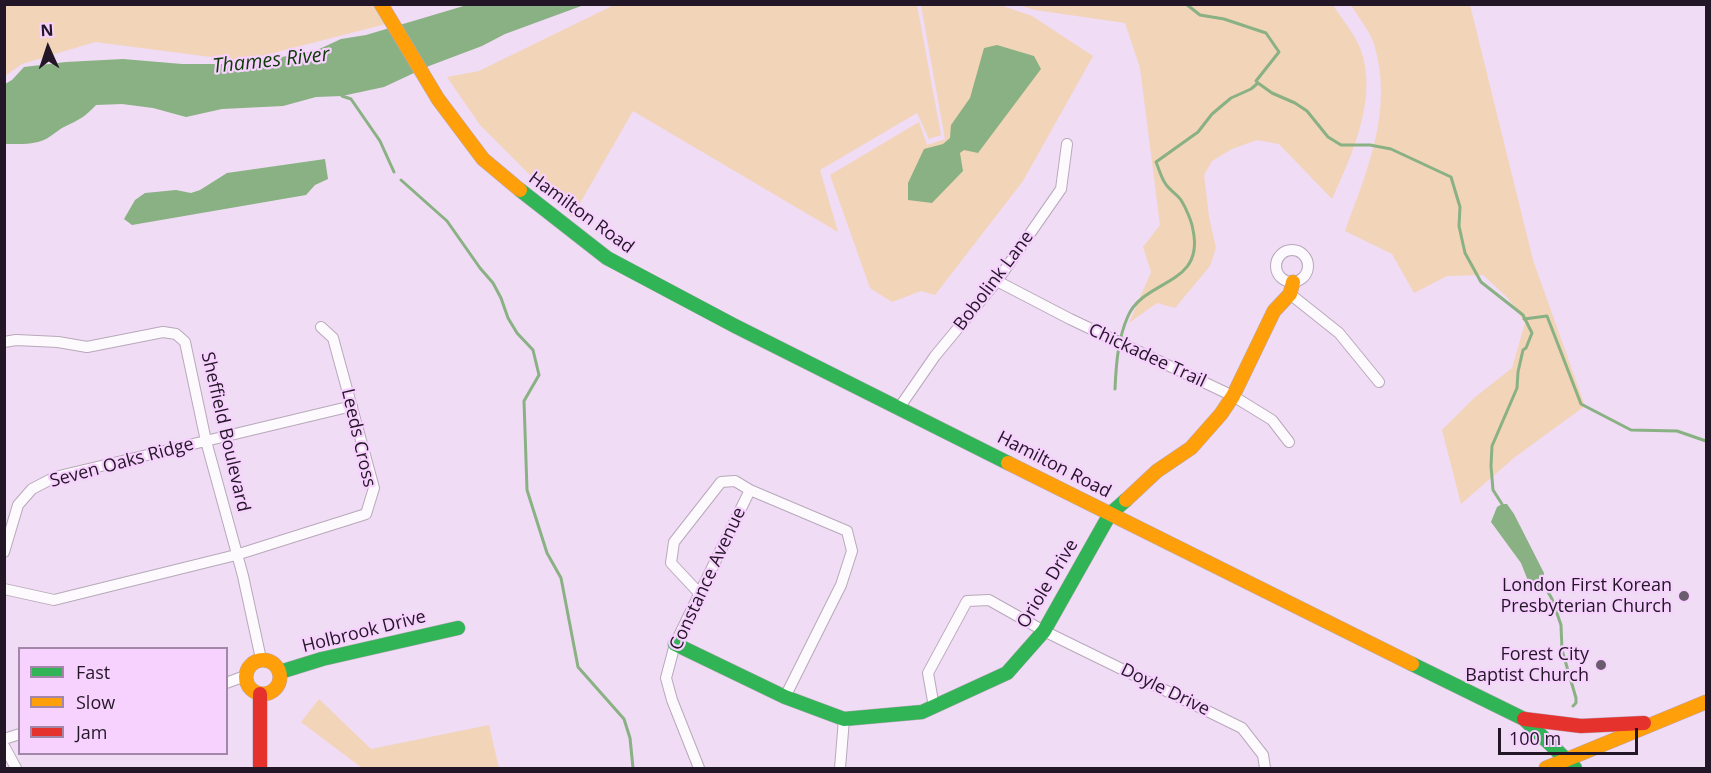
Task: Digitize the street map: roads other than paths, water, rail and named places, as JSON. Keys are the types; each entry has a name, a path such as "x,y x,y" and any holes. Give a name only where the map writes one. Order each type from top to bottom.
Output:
{"main road":[{"name":"Hamilton Road","path":"381,4 428,84 483,159 607,258 725,321 1524,719 1571,764"},
{"name":"Oriole Drive","path":"675,644 785,697 844,719 922,712 1007,673 1044,631 1110,514 1157,471 1191,448 1221,414 1233,396 1274,311 1292,288"},
{"name":"Holbrook Drive","path":"280,672 322,659 458,628"},
{"path":"261,659 274,664 280,672 280,682 274,690 260,694 248,686 245,676 252,663 261,659"},
{"path":"260,694 260,768"},
{"path":"1546,768 1571,764 1655,723 1707,702"},
{"path":"1524,719 1581,726 1655,723"}],"street":[{"name":"Bobolink Lane","path":"899,408 935,356 997,281 1061,189 1066,144"},
{"name":"Chickadee Trail","path":"997,281 1070,319 1233,396 1272,420 1289,442"},
{"name":"Oriole Drive","path":"1292,288 1339,333 1379,382"},
{"name":"Leeds Cross","path":"236,555 366,514 374,488 333,338 321,327"},
{"name":"Sheffield Boulevard","path":"4,342 16,340 58,342 87,347 163,332 177,334 185,342 206,441 243,576 261,659"},
{"name":"Seven Oaks Ridge","path":"4,552 18,505 32,489 55,477 352,406"},
{"path":"700,594 671,563 674,542 721,482 735,481 750,490"},
{"name":"Constance Avenue","path":"699,768 672,700 666,678 675,644 750,490 847,531 852,551 841,585 785,697"},
{"path":"4,589 54,600 236,555"},
{"name":"Doyle Drive","path":"934,707 928,673 967,601 989,600 1044,631 1242,728 1263,755 1265,768"},
{"path":"228,682 245,676"},
{"path":"840,768 844,719"},
{"path":"4,746 15,768"}],"water":[{"name":"Thames River","path":"467,5 584,5 505,34 384,87 342,96 316,97 283,106 222,109 186,117 153,108 122,104 96,105 82,117 46,139 31,143 5,144 5,84 24,67 123,59 182,64 243,64 315,51 341,39 366,35"},
{"path":"997,45 1034,56 1041,69 978,153 964,150 960,153 963,171 932,203 908,200 908,183 924,149 943,144 950,138 951,125 970,98 984,48"},
{"path":"325,159 328,179 315,185 306,195 132,225 124,219 135,200 145,193 176,190 191,193 227,173"},
{"path":"1507,504 1514,514 1544,573 1542,592 1532,591 1521,563 1491,522 1497,507"}],"waterway":[{"path":"1115,389 1120,342 1128,316 1136,304 1147,295 1182,272 1190,262 1194,248 1192,227 1187,211 1165,183 1156,162 1198,132 1212,114 1231,98 1251,89 1258,83 1256,81 1279,52 1266,33 1224,19 1200,15 1186,4"},
{"path":"1258,83 1307,111 1328,137 1341,145 1370,145 1391,149 1451,177 1460,207 1459,226 1465,253 1481,282 1523,315 1532,333 1523,350 1517,388 1492,446 1493,490 1502,504"},
{"path":"342,96 351,99 380,141 394,172"},
{"path":"401,180 447,221 493,283 508,318 517,333 533,350 539,375 524,401 527,490 547,553 561,578 578,667 624,719 630,738 633,768"},
{"path":"1524,319 1547,316 1581,404 1631,430 1677,431 1706,441"},
{"path":"1543,583 1552,599 1561,625 1562,650 1576,698 1573,706"}],"place":[{"name":"London First Korean Presbyterian Church","path":"1684,596"},
{"name":"Forest City Baptist Church","path":"1601,665"}]}
